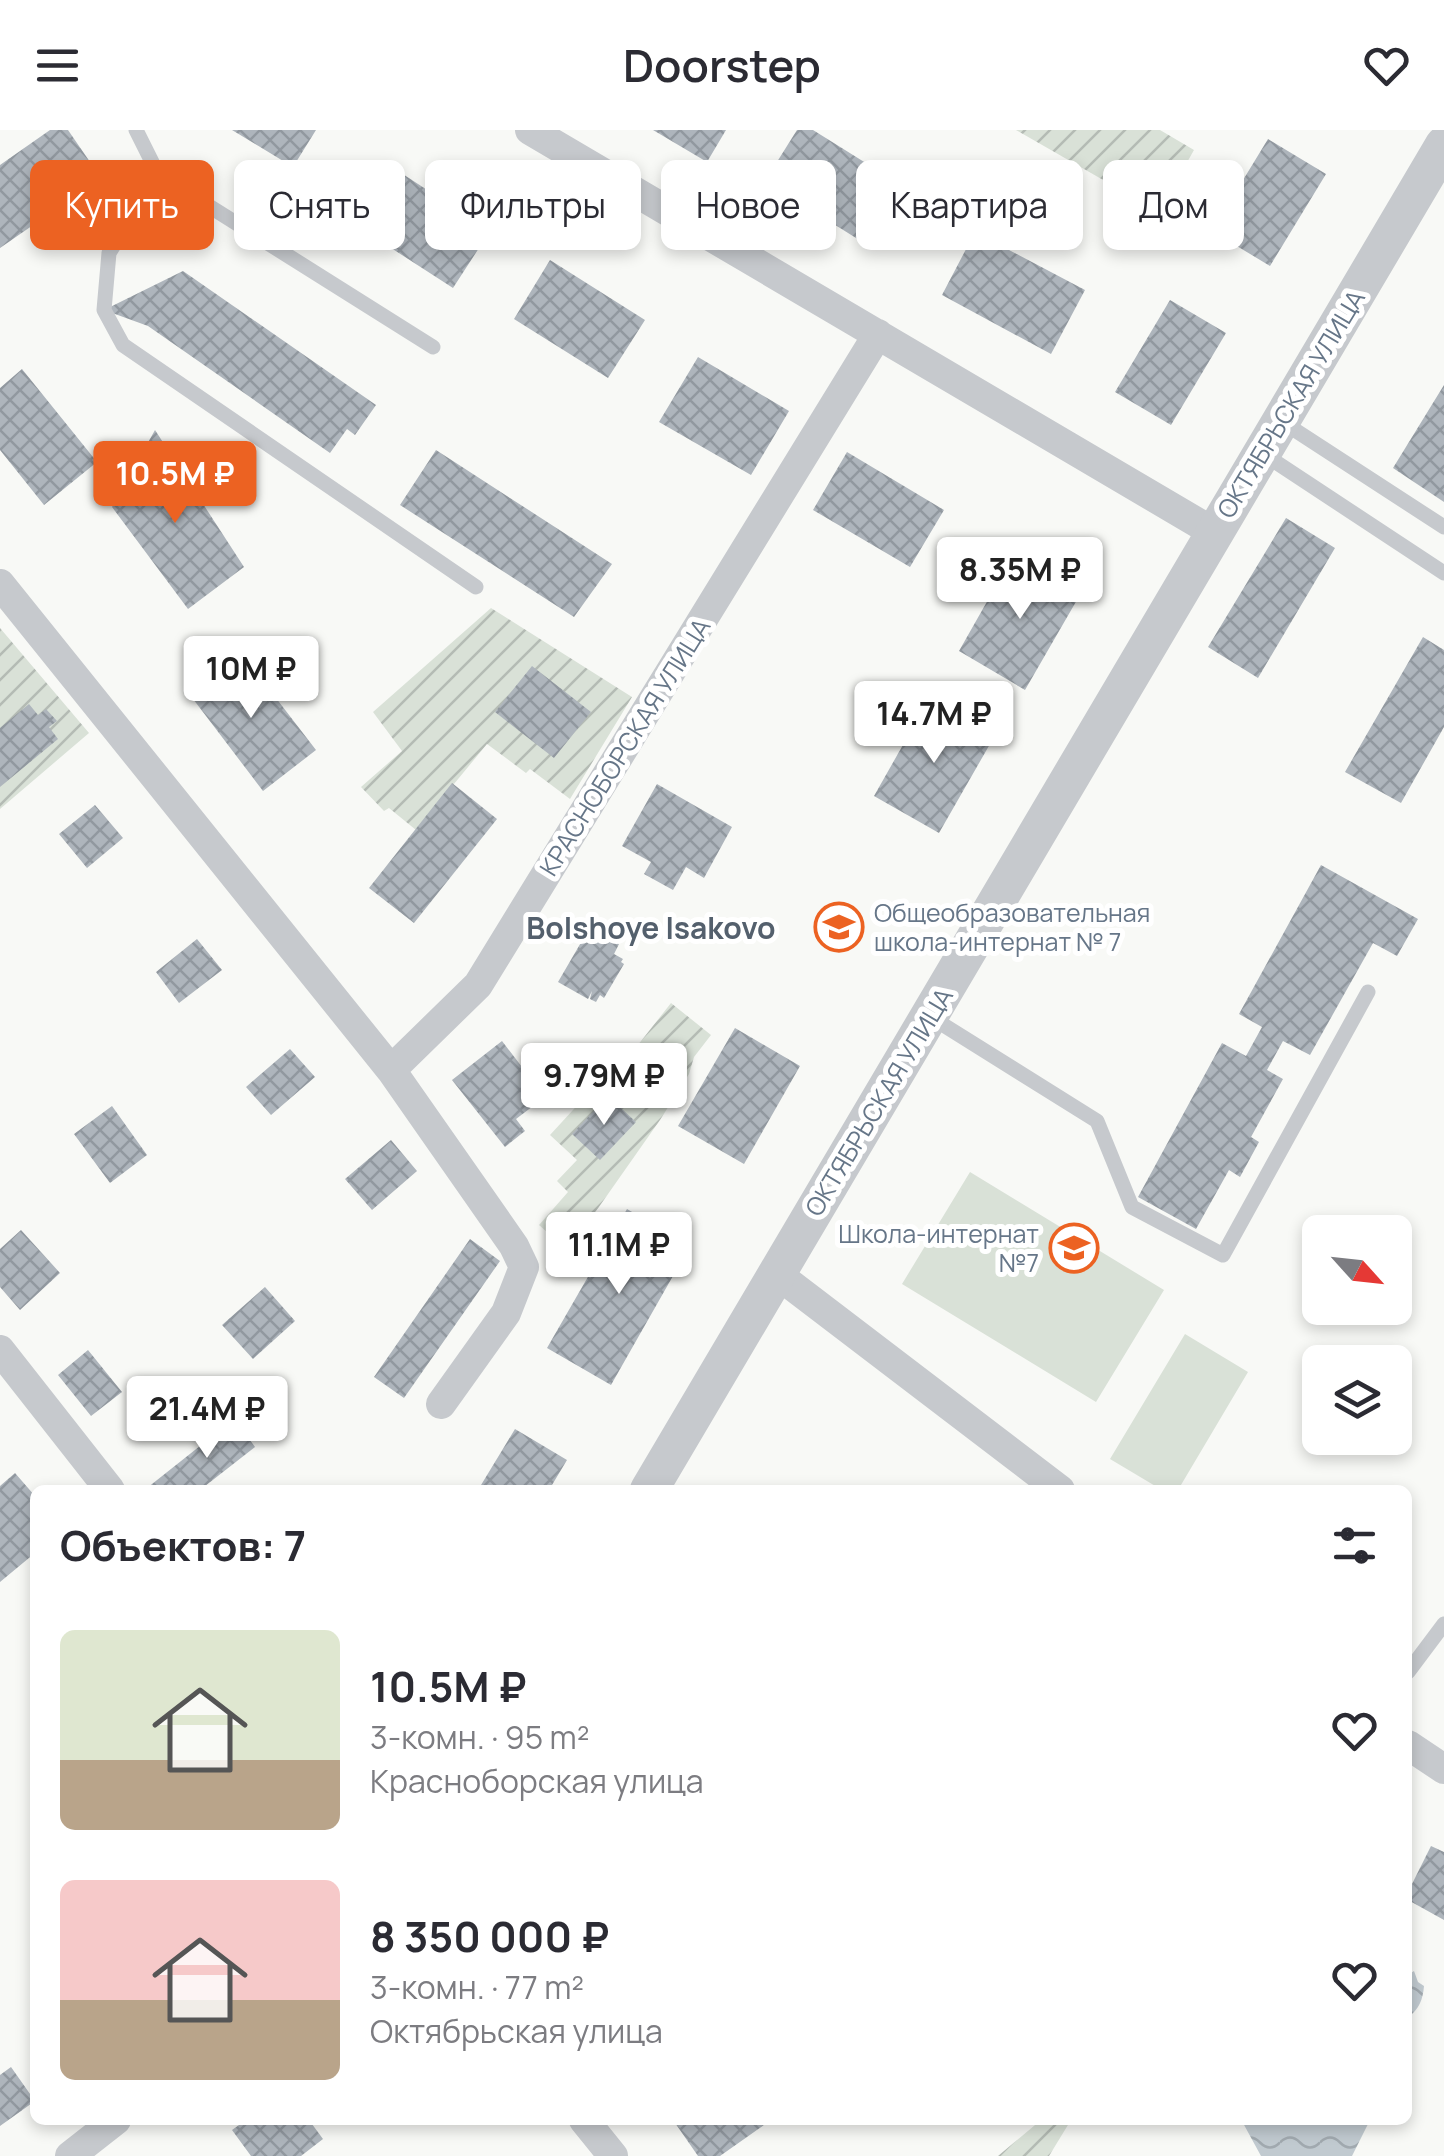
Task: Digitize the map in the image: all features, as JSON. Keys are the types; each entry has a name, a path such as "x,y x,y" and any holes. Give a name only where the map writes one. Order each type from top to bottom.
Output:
{"street":[{"path":"530,130 1215,533"},
{"name":"ОКТЯБРЬСКАЯ УЛИЦА","path":"652,1485 1444,145"},
{"name":"КРАСНОБОРСКАЯ УЛИЦА","path":"391,1070 478,985 878,334"},
{"path":"0,584 391,1070 514,1246 524,1268 506,1313 441,1404"},
{"path":"777,1274 1053,1485"},
{"path":"0,1350 106,1485"},
{"path":"1412,1749 1444,1769"},
{"path":"70,2156 110,2125"},
{"path":"588,2125 613,2156"}],"lane":[{"path":"136,130 151,160"},
{"path":"214,209 433,348"},
{"path":"111,250 104,310 123,345 476,587"},
{"path":"1272,437 1444,527"},
{"path":"1272,437 1444,573"},
{"path":"930,1016 1096,1122 1132,1207 1223,1255 1368,992"},
{"path":"1412,1667 1444,1624"}],"shaded area":[{"path":"1016,130 1160,130 1194,150 1188,160 1103,160 1103,180 1083,168 1083,160 1068,160"},
{"path":"491,608 632,697 570,799 487,744 416,830 389,808 384,811 361,787 402,751 373,712"},
{"path":"0,628 89,733 0,809"},
{"path":"671,1003 711,1035 694,1057 689,1074 660,1120 568,1251 539,1225 568,1192 557,1181 577,1160 550,1135 606,1074 612,1078"},
{"path":"970,1172 1164,1290 1096,1402 902,1284"},
{"path":"1185,1334 1248,1372 1181,1485 1154,1485 1110,1459"},
{"path":"1035,2125 1068,2125 1049,2156 998,2156"}],"water":[{"path":"1412,1972 1424,1986 1418,2008 1412,2013"},
{"path":"1244,2125 1368,2125 1352,2156 1261,2156"}],"building":[{"path":"50,130 68,130 89,160 30,160 30,227 0,248 0,165"},
{"path":"232,130 316,130 297,160 281,160"},
{"path":"653,130 726,130 708,160"},
{"path":"797,130 813,130 861,160 856,160 856,238 836,225 836,160 778,160"},
{"path":"1268,139 1326,174 1270,266 1243,250 1244,178"},
{"path":"405,175 425,189 425,250 478,250 453,288 394,250 405,250"},
{"path":"966,250 1009,250 1085,290 1051,354 942,295"},
{"path":"550,260 645,320 608,378 514,319"},
{"path":"183,271 376,405 355,435 347,429 330,453 148,326 104,310"},
{"path":"1170,300 1226,333 1171,425 1115,392"},
{"path":"698,357 789,411 751,475 659,422"},
{"path":"22,369 97,462 44,505 0,450 0,388"},
{"path":"1444,385 1444,502 1393,468"},
{"path":"155,430 244,567 188,609 112,507"},
{"path":"436,450 612,564 574,617 400,505"},
{"path":"847,452 944,510 910,567 813,510"},
{"path":"1286,518 1335,548 1258,678 1208,647"},
{"path":"1014,554 1081,593 1025,690 959,651"},
{"path":"1423,637 1444,650 1444,727 1401,803 1345,772"},
{"path":"239,650 316,750 263,791 187,691"},
{"path":"532,666 591,712 554,758 495,712"},
{"path":"929,699 994,737 939,833 874,796"},
{"path":"29,704 38,715 46,709 57,721 49,727 58,739 0,787 0,728"},
{"path":"452,783 497,819 414,923 369,888"},
{"path":"657,784 732,827 704,878 686,867 673,890 644,874 651,862 622,846"},
{"path":"95,805 123,838 87,868 59,834"},
{"path":"1321,865 1418,919 1397,956 1373,943 1310,1055 1283,1041 1267,1070 1283,1079 1251,1137 1259,1142 1240,1177 1229,1170 1196,1229 1138,1197 1222,1043 1246,1056 1262,1027 1239,1014"},
{"path":"590,927 619,944 614,954 624,964 604,998 600,995 596,1002 590,999 592,991 588,999 558,982"},
{"path":"197,939 222,970 179,1003 156,972"},
{"path":"735,1028 800,1066 744,1164 678,1126"},
{"path":"502,1041 545,1097 516,1119 525,1131 505,1147 452,1080"},
{"path":"290,1049 315,1077 271,1115 246,1087"},
{"path":"608,1096 636,1122 600,1160 572,1134"},
{"path":"112,1106 147,1155 110,1183 74,1134"},
{"path":"391,1140 417,1171 372,1210 345,1179"},
{"path":"627,1209 690,1246 611,1385 547,1348"},
{"path":"21,1230 60,1273 20,1310 0,1287 0,1249"},
{"path":"470,1239 500,1261 404,1398 374,1377"},
{"path":"265,1287 295,1321 253,1359 222,1325"},
{"path":"88,1350 122,1392 91,1416 58,1375"},
{"path":"234,1419 255,1447 206,1485 151,1485"},
{"path":"515,1429 567,1460 552,1485 481,1485"},
{"path":"15,1473 30,1490 30,1557 0,1582 0,1486"},
{"path":"1431,1846 1444,1852 1444,1920 1412,1902 1412,1884"},
{"path":"11,2067 30,2094 30,2105 0,2126 0,2075"},
{"path":"239,2125 313,2125 323,2139 301,2156 251,2156 232,2130"},
{"path":"676,2125 764,2125 720,2156 698,2156"}],"place":[{"name":"Общеобразовательная школа-интернат № 7","path":"839,927"},
{"name":"Школа-интернат №7","path":"1074,1248"}],"district":[{"name":"Bolshoye Isakovo","path":"651,929"}]}
